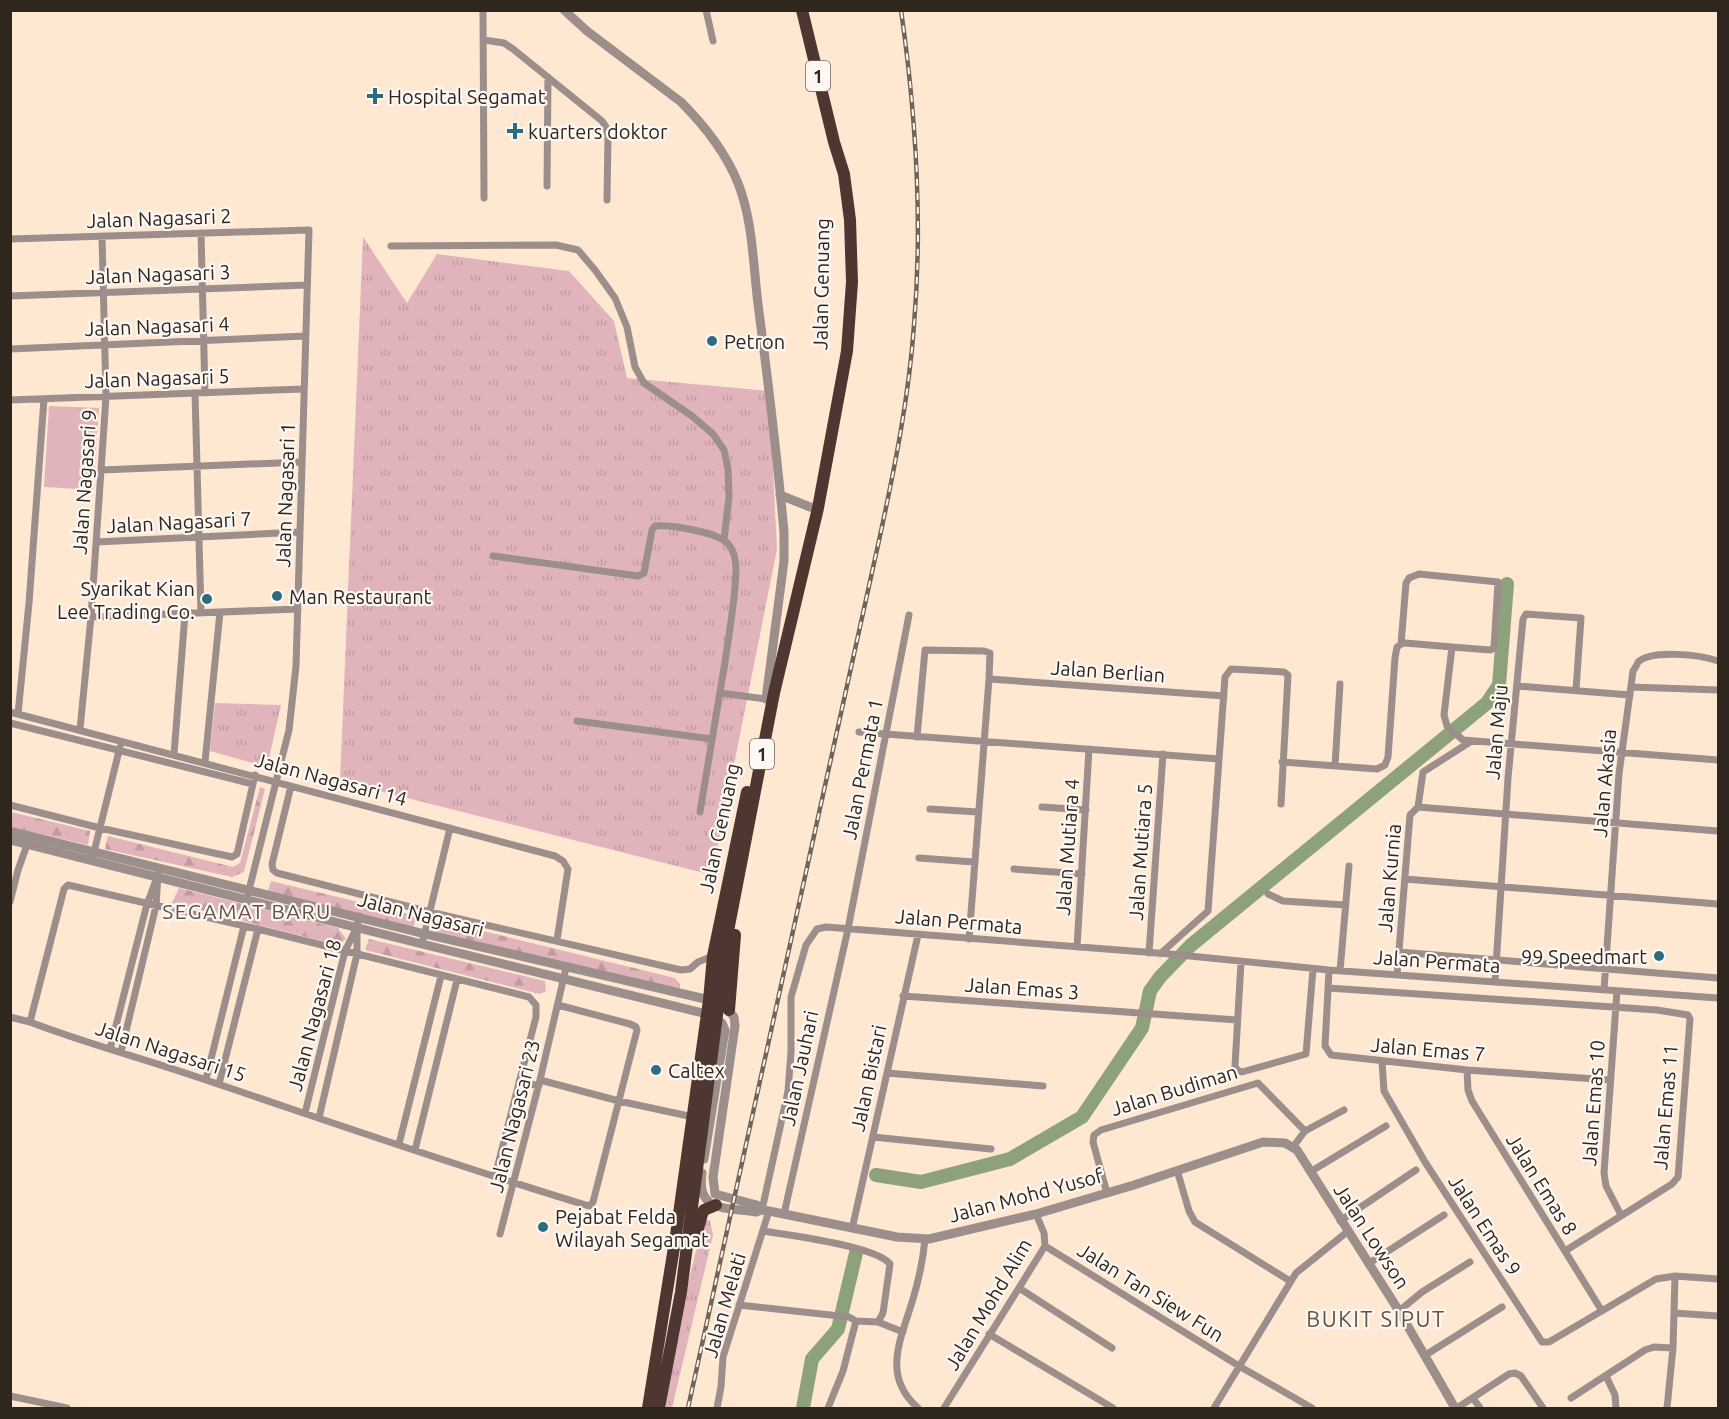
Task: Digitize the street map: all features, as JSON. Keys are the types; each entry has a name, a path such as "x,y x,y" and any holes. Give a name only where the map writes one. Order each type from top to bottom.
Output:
{"highway":[{"name":"Jalan Genuang","path":"648,1408 693,1117 712,1016 719,1004 741,865 774,693 843,383 851,313 850,220 844,174 802,10"},
{"name":"Jalan Genuang","path":"719,1004 713,956 766,699 814,508"},
{"name":"Jalan Genuang","path":"659,1408 681,1292 712,1016"},
{"path":"681,1292 702,1214 704,1210 716,1205"}],"street":[{"path":"483,10 484,198"},
{"path":"564,10 587,31 681,102 712,135 734,174 744,201 755,265 780,495 784,561 766,699 720,693"},
{"path":"706,10 713,41"},
{"path":"484,40 504,43 598,117 606,127 607,200"},
{"path":"547,186 548,77"},
{"name":"Jalan Nagasari 2","path":"10,239 309,230"},
{"name":"Jalan Nagasari 1","path":"248,894 293,709 309,230"},
{"path":"201,233 205,393"},
{"name":"Jalan Nagasari 9","path":"80,729 106,397 102,236"},
{"path":"391,246 556,245 578,250 604,282 622,311 635,367 644,383 692,416 713,434 724,450 728,469 729,497 724,540"},
{"name":"Jalan Nagasari 3","path":"10,296 308,285"},
{"name":"Jalan Nagasari 4","path":"10,349 306,336"},
{"name":"Jalan Nagasari 5","path":"10,400 304,389"},
{"path":"195,393 201,613"},
{"path":"14,713 29,603 44,399"},
{"path":"101,470 302,462"},
{"path":"780,495 814,508"},
{"path":"493,556 638,576 644,573 652,530 655,526 671,526 707,534 728,543 733,552 736,573 720,693 700,812"},
{"name":"Jalan Nagasari 7","path":"96,542 300,532"},
{"path":"1282,762 1377,769 1383,767 1387,761 1393,674 1397,647 1401,644 1406,583 1409,578 1419,574 1498,582 1494,648 1490,650 1401,644"},
{"path":"90,617 298,609"},
{"path":"205,762 220,612"},
{"path":"174,754 185,614"},
{"name":"Jalan Maju","path":"1496,982 1511,744 1523,616 1528,614 1578,617 1581,620 1576,690"},
{"name":"Jalan Permata 1","path":"848,929 909,615"},
{"path":"1452,647 1444,715 1447,726 1458,736 1470,741 1719,760"},
{"path":"917,737 925,650 987,652 990,655 989,679 969,939"},
{"name":"Jalan Akasia","path":"1604,990 1618,786 1634,671 1638,663 1650,656 1668,654 1719,661"},
{"path":"1160,954 1208,911 1225,677 1231,669 1287,673 1281,804"},
{"name":"Jalan Berlian","path":"989,679 1224,696"},
{"path":"1335,765 1340,684"},
{"path":"1516,686 1576,690 1719,690"},
{"name":"Jalan Nagasari 14","path":"14,713 555,856 563,861 568,869 556,940"},
{"path":"578,721 712,739"},
{"name":"Jalan Nagasari 14","path":"10,723 253,784"},
{"path":"859,732 1219,759"},
{"path":"93,856 122,740"},
{"name":"Jalan Kurnia","path":"1397,975 1410,815 1418,807 1423,772 1470,741"},
{"name":"Jalan Mutiara 4","path":"1077,947 1089,749"},
{"name":"Jalan Mutiara 5","path":"1149,953 1163,754"},
{"path":"10,805 100,828 232,857 237,854 255,775"},
{"name":"Jalan Nagasari","path":"291,786 272,864 273,870 281,874 430,912 681,970 690,969 698,962 713,956"},
{"path":"1042,807 1086,810"},
{"path":"1418,807 1719,831"},
{"path":"930,809 978,812"},
{"path":"422,944 450,828"},
{"name":"Jalan Nagasari","path":"10,831 158,873 359,916 425,934 719,1004"},
{"name":"Jalan Nagasari","path":"10,840 93,856"},
{"path":"10,902 14,870 27,845"},
{"path":"919,858 974,862"},
{"path":"1340,971 1349,866"},
{"path":"1014,869 1082,874"},
{"path":"110,1049 147,904 158,873"},
{"path":"121,1053 156,906 158,873"},
{"path":"1405,879 1719,904"},
{"path":"30,1022 66,886 258,929 529,997 536,1005 536,1017 495,1176"},
{"name":"Jalan Nagasari","path":"248,894 357,927 712,1016"},
{"path":"1268,894 1283,901 1346,905"},
{"path":"319,1118 357,954 359,916"},
{"path":"206,1079 244,926"},
{"name":"Jalan Nagasari 18","path":"305,1113 345,951 357,927"},
{"name":"Jalan Permata","path":"817,929 826,927 1170,954 1313,969 1719,998"},
{"path":"219,1084 258,929"},
{"name":"Jalan Melati","path":"717,1408 723,1357 763,1231 788,1091 791,997 806,945 817,929"},
{"name":"Jalan Jauhari","path":"784,1215 848,929"},
{"name":"Jalan Bistari","path":"852,1229 918,935"},
{"path":"1399,952 1719,978"},
{"path":"1241,962 1235,1066 1242,1072 1306,1054 1313,969"},
{"name":"Jalan Nagasari 23","path":"500,1234 566,968"},
{"name":"Jalan Emas 7","path":"1329,970 1325,1049 1336,1057 1467,1070 1610,1080"},
{"path":"399,1144 441,976"},
{"path":"416,1150 457,980"},
{"path":"1328,988 1615,1008"},
{"name":"Jalan Emas 10","path":"1617,991 1605,1180 1621,1215"},
{"name":"Jalan Emas 3","path":"903,996 1237,1020"},
{"path":"719,1004 735,1021 735,1031 713,1177 713,1191 721,1197 757,1205 765,1211"},
{"path":"558,1005 636,1027 637,1034 619,1101"},
{"name":"Jalan Emas 11","path":"1565,1251 1671,1184 1678,1177 1689,1015 1679,1012 1615,1008"},
{"path":"712,1016 725,1027 725,1034 701,1176 703,1198 706,1202 716,1205 756,1212 765,1211"},
{"name":"Jalan Nagasari 15","path":"10,1017 206,1079 589,1206 592,1205 619,1101"},
{"name":"Jalan Emas 9","path":"1382,1062 1384,1091 1425,1162 1542,1342 1549,1342 1602,1311"},
{"name":"Jalan Emas 8","path":"1467,1070 1468,1090 1472,1101 1602,1311"},
{"path":"887,1073 1043,1086"},
{"path":"519,1081 539,1083 693,1117"},
{"name":"Jalan Budiman","path":"1107,1193 1093,1142 1094,1135 1101,1130 1258,1083 1305,1131"},
{"path":"1293,1147 1305,1131 1344,1110"},
{"path":"1310,1172 1386,1126"},
{"path":"873,1137 991,1149"},
{"name":"Jalan Mohd Yusof","path":"765,1211 897,1237 925,1239 1036,1214 1263,1142 1280,1142 1293,1147"},
{"name":"Jalan Lowson","path":"1293,1147 1399,1311 1456,1408"},
{"path":"1177,1170 1195,1222 1290,1281"},
{"path":"1340,1221 1416,1170"},
{"name":"Jalan Mohd Alim","path":"944,1408 1045,1246 1044,1233 1036,1214"},
{"path":"1368,1264 1444,1215"},
{"path":"763,1231 847,1246 885,1258 890,1264 883,1313 878,1322"},
{"path":"1214,1408 1290,1281 1306,1264 1347,1232"},
{"path":"918,1408 904,1394 897,1376 898,1351 919,1280 925,1239"},
{"name":"Jalan Tan Siew Fun","path":"1045,1246 1239,1366 1312,1408"},
{"path":"1399,1311 1422,1292 1470,1262"},
{"path":"1602,1311 1656,1279 1675,1276 1719,1279"},
{"path":"1667,1408 1673,1348 1675,1276"},
{"path":"1019,1288 1112,1348"},
{"path":"739,1305 878,1322 903,1332"},
{"path":"1424,1356 1502,1307"},
{"path":"1674,1313 1719,1316"},
{"path":"828,1408 843,1371 853,1319"},
{"path":"989,1334 1113,1408"},
{"path":"1572,1398 1645,1350 1654,1347 1673,1348"},
{"path":"1456,1408 1509,1374 1515,1373 1521,1376 1543,1408"},
{"path":"1606,1376 1615,1395 1616,1408"},
{"path":"10,1396 67,1408"},
{"path":"1473,1398 1480,1408"}],"green space":[{"path":"363,237 407,303 437,254 569,271 614,321 627,378 769,391 777,549 712,875 340,781"},
{"path":"49,406 99,408 93,490 44,487"},
{"path":"215,703 281,705 267,767 210,751"},
{"path":"260,787 265,789 244,872 232,877 105,849 108,836 233,867 240,863"},
{"path":"11,812 90,831 88,845 11,827"},
{"path":"271,881 417,916 413,928 268,891"},
{"path":"179,888 338,928 346,939 338,945 172,903"},
{"path":"438,920 675,978 680,984 680,989 676,990 435,933"},
{"path":"369,939 545,981 546,991 540,994 365,950"},
{"path":"704,1218 710,1221 713,1235 672,1408 665,1408 686,1292"}],"waterway":[{"path":"876,1175 921,1182 1010,1159 1082,1117 1142,1028 1150,991 1160,977 1190,946 1487,703 1499,685 1507,584"},
{"path":"803,1408 812,1359 838,1329 856,1253"}],"railway":[{"path":"688,1408 880,536 905,405 917,285 918,206 911,89 901,10"}],"place":[{"name":"Hospital Segamat","path":"375,96"},
{"name":"kuarters doktor","path":"515,131"},
{"name":"Petron","path":"712,341"},
{"name":"Man Restaurant","path":"277,596"},
{"name":"Syarikat Kian Lee Trading Co.","path":"207,599"},
{"name":"99 Speedmart","path":"1659,956"},
{"name":"Caltex","path":"656,1070"},
{"name":"Pejabat Felda Wilayah Segamat","path":"543,1227"}],"district":[{"name":"SEGAMAT BARU","path":"247,911"},
{"name":"BUKIT SIPUT","path":"1376,1318"}]}
